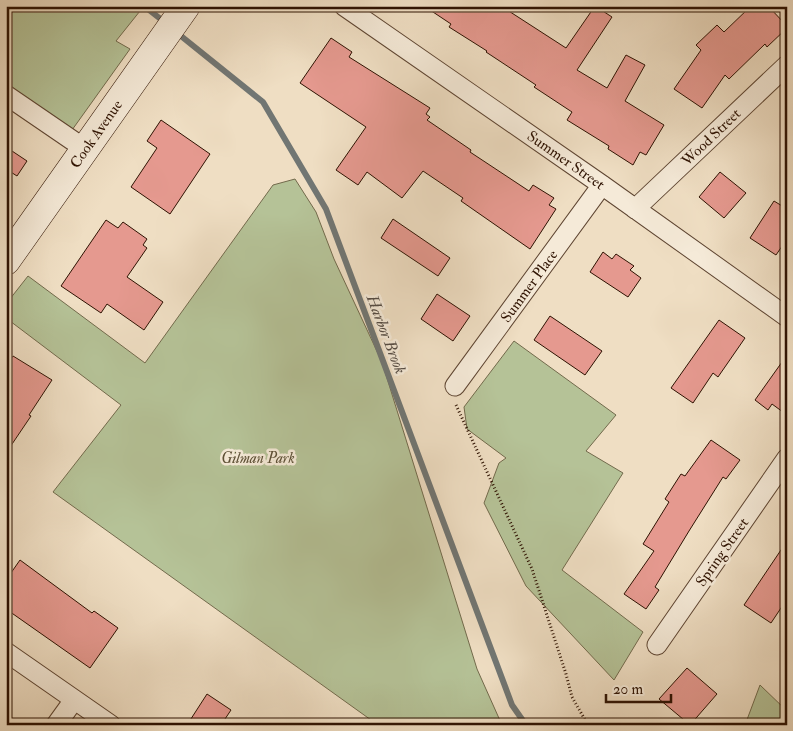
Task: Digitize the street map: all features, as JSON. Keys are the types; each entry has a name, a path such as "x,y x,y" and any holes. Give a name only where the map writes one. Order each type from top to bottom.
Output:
{"main road":[{"name":"Cook Avenue","path":"6,261 186,6"}],"street":[{"name":"Summer Street","path":"344,6 635,208 787,317"},
{"name":"Wood Street","path":"635,208 787,64"},
{"path":"6,95 85,149"},
{"name":"Summer Place","path":"455,386 602,185"},
{"name":"Spring Street","path":"657,645 787,458"},
{"path":"6,652 111,725"},
{"path":"56,725 74,700"}],"path":[{"path":"455,386 453,396 455,403 532,569 572,697 588,725"}],"green space":[{"path":"6,6 144,6 116,41 130,49 67,137 6,99"},
{"name":"Gilman Park","path":"295,179 316,212 334,259 382,362 477,669 502,725 378,725 53,492 121,405 6,318 6,304 28,276 145,363 273,185"},
{"path":"514,341 616,415 586,451 623,473 562,570 643,632 614,680 526,586 484,503 499,463 506,458 467,429 464,407"},
{"path":"760,685 787,711 787,725 745,725"}],"building":[{"path":"424,6 501,6 566,48 595,6 612,17 577,70 607,88 626,55 645,65 625,101 664,125 646,155 640,152 633,165 608,149 609,146 567,120 572,112 534,87 536,85 487,51 449,27 451,24"},
{"path":"751,6 768,6 787,28 767,47 765,44 729,79 725,75 702,108 674,89 701,50 696,45 717,25 724,32"},
{"path":"331,38 352,52 349,57 430,108 426,114 430,117 427,120 471,150 470,152 529,191 533,185 554,198 549,205 556,209 530,249 461,201 463,198 423,171 402,198 367,172 358,185 336,170 366,127 300,83"},
{"path":"161,120 210,154 170,214 131,187 157,148 147,141"},
{"path":"6,147 27,161 17,176 6,169"},
{"path":"720,172 746,193 724,218 699,197"},
{"path":"774,201 787,209 787,239 776,255 750,238"},
{"path":"393,219 450,258 438,276 381,238"},
{"path":"106,220 118,228 123,222 147,239 143,245 147,248 127,277 163,302 144,330 107,304 101,313 61,286"},
{"path":"603,252 612,259 616,254 634,266 630,270 641,278 628,297 590,272"},
{"path":"437,294 470,316 453,341 421,319"},
{"path":"550,316 602,351 585,375 534,340"},
{"path":"719,320 745,338 718,377 713,373 693,403 671,388"},
{"path":"787,355 787,415 772,404 768,410 755,400"},
{"path":"13,356 52,380 6,453 6,366"},
{"path":"711,440 740,460 726,479 723,477 655,587 659,590 646,609 624,594 654,551 643,544 669,502 665,499 681,474 685,476"},
{"path":"787,541 787,599 771,623 744,605"},
{"path":"20,560 92,613 94,611 118,628 90,668 6,609 6,580"},
{"path":"687,668 717,694 690,725 659,699"},
{"path":"207,694 231,710 221,725 187,725"}],"waterway":[{"name":"Harbor Brook","path":"144,6 167,24"},
{"name":"Harbor Brook","path":"176,32 263,102 326,209 512,705 526,725"}]}
